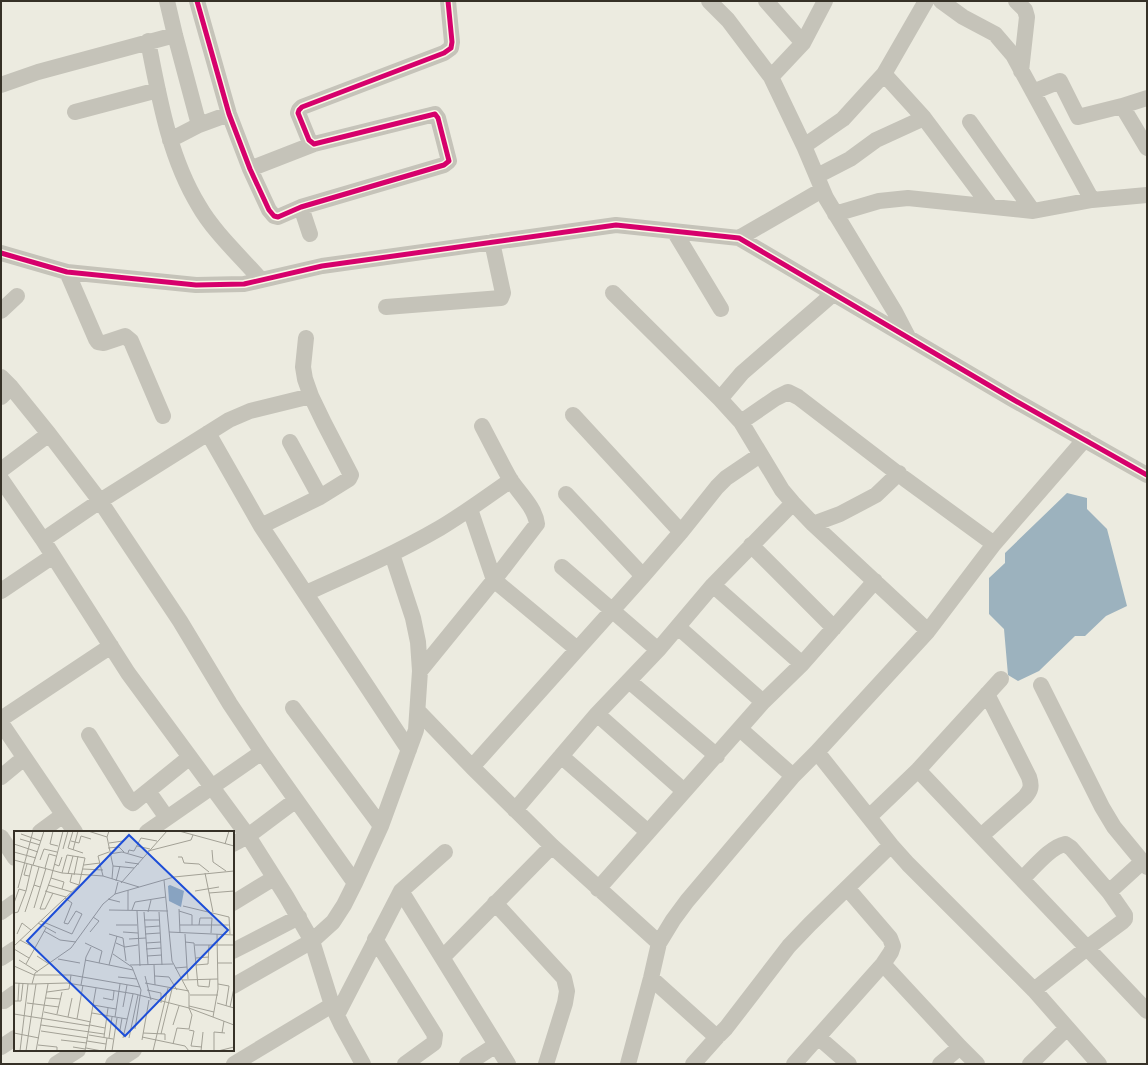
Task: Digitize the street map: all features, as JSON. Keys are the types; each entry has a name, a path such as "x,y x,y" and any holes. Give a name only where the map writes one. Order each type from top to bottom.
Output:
{"street":[{"path":"167,1 199,125"},
{"path":"197,1 229,114 250,169 274,216 278,217 301,207 444,165 449,161 438,118 435,114 314,144 250,169"},
{"path":"314,144 309,140 299,116 299,110 302,107 444,53 451,48 452,42 448,1"},
{"path":"709,1 728,20 771,77 804,146 819,183 835,214 895,312 908,338"},
{"path":"766,1 803,43"},
{"path":"771,77 803,43 825,1"},
{"path":"804,146 843,119 884,74 926,1"},
{"path":"941,1 963,17 995,34 1013,54 1092,200"},
{"path":"1016,1 1025,10 1027,17 1021,71"},
{"path":"1,85 38,72 148,41 175,35"},
{"path":"148,41 170,140 187,184 199,207 219,233 261,280"},
{"path":"884,74 924,118 990,206"},
{"path":"1033,92 1060,81 1078,117 1147,98"},
{"path":"75,112 158,90"},
{"path":"1122,106 1147,148"},
{"path":"170,140 199,125 229,114"},
{"path":"739,238 819,183 876,140 924,118"},
{"path":"970,122 1033,211"},
{"path":"835,214 878,200 908,198 1033,211 1092,200 1147,195"},
{"path":"301,207 310,234"},
{"path":"1,253 67,272 196,285 244,284 322,266 616,225 739,238 1014,400 1147,475"},
{"path":"674,231 721,309"},
{"path":"386,307 501,298 503,293 492,242"},
{"path":"67,272 98,342 104,343 125,336 131,341 163,416"},
{"path":"613,293 720,399 741,422 782,490 792,503 928,631"},
{"path":"720,399 742,373 833,294"},
{"path":"1,311 17,296"},
{"path":"261,526 320,497 349,479 351,475 311,396 303,367 306,338"},
{"path":"4,387 49,434 100,501 180,621 230,704 262,752 355,883"},
{"path":"741,422 776,398 788,392 798,397 994,544"},
{"path":"43,540 100,501 208,433 241,415 311,396"},
{"path":"573,415 681,532"},
{"path":"420,671 494,580 537,524 533,512 511,480 482,426"},
{"path":"208,433 261,526 409,750"},
{"path":"1,470 49,434"},
{"path":"628,1064 659,943 672,920 793,776 817,752 928,631 994,544 1085,439"},
{"path":"290,442 320,497"},
{"path":"472,767 643,576 721,483 737,470 760,455"},
{"path":"813,524 840,514 876,495 902,476"},
{"path":"1,479 43,540 111,646 248,836 299,917 312,941 335,1010 364,1064"},
{"path":"306,593 392,554 470,509 511,480"},
{"path":"566,494 643,576"},
{"path":"515,810 597,714 658,650 713,585 792,503"},
{"path":"470,509 494,580 577,649"},
{"path":"751,545 834,628"},
{"path":"234,985 312,941 333,922 344,905 355,883 381,826 409,750 416,730 418,710 420,671 418,642 413,618 392,554"},
{"path":"1,590 53,556"},
{"path":"562,566 658,650"},
{"path":"598,889 763,702 802,664 875,581"},
{"path":"713,585 802,664"},
{"path":"678,627 763,702"},
{"path":"1,719 111,646"},
{"path":"869,817 918,770 1001,679"},
{"path":"629,681 716,756"},
{"path":"1041,685 1102,807 1114,827 1145,865 1109,892"},
{"path":"981,836 1025,797 1030,791 1032,785 987,694"},
{"path":"293,708 381,826"},
{"path":"418,710 472,767 552,846 659,943"},
{"path":"597,714 684,791"},
{"path":"1,723 74,831"},
{"path":"740,729 793,776"},
{"path":"89,735 132,802 135,802 190,757"},
{"path":"148,831 262,752"},
{"path":"817,752 891,845 1034,990 1099,1064"},
{"path":"561,756 648,832"},
{"path":"1,778 24,758"},
{"path":"918,770 1147,1011"},
{"path":"148,791 167,818"},
{"path":"234,843 248,836 296,800"},
{"path":"41,831 63,815"},
{"path":"1,837 11,856"},
{"path":"1022,880 1053,850 1059,845 1065,844 1109,892 1125,915 1124,919 1034,990"},
{"path":"693,1064 726,1028 789,946 891,845"},
{"path":"442,958 552,846"},
{"path":"234,1064 335,1010 401,891 445,852"},
{"path":"234,902 274,878"},
{"path":"794,1064 883,964 894,946 893,942 847,888"},
{"path":"401,891 508,1064"},
{"path":"1,912 14,903"},
{"path":"495,903 564,978 567,990 565,1003 546,1064"},
{"path":"234,950 299,917"},
{"path":"375,940 435,1035 434,1043 405,1064"},
{"path":"1,958 14,950"},
{"path":"883,964 977,1064"},
{"path":"651,978 711,1032 719,1035"},
{"path":"1030,1064 1067,1028"},
{"path":"818,1037 849,1064"},
{"path":"1,1047 14,1039"},
{"path":"467,1064 496,1045"},
{"path":"940,1064 960,1047"},
{"path":"56,1064 76,1051"},
{"path":"113,1064 132,1051"}],"water":[{"path":"1067,493 1087,498 1087,509 1107,529 1127,606 1106,616 1085,636 1075,636 1039,671 1018,681 1008,675 1004,629 989,614 989,578 1005,563 1005,553"}],"cycle path":[{"path":"197,1 229,114 250,169 269,210 274,216 278,217 301,207 444,165 449,161 438,118 435,114 314,144 309,140 298,113 302,107 444,53 451,48 452,42 448,1"},
{"path":"1,253 67,272 196,285 244,284 322,266 616,225 739,238 1014,400 1147,475"}]}
